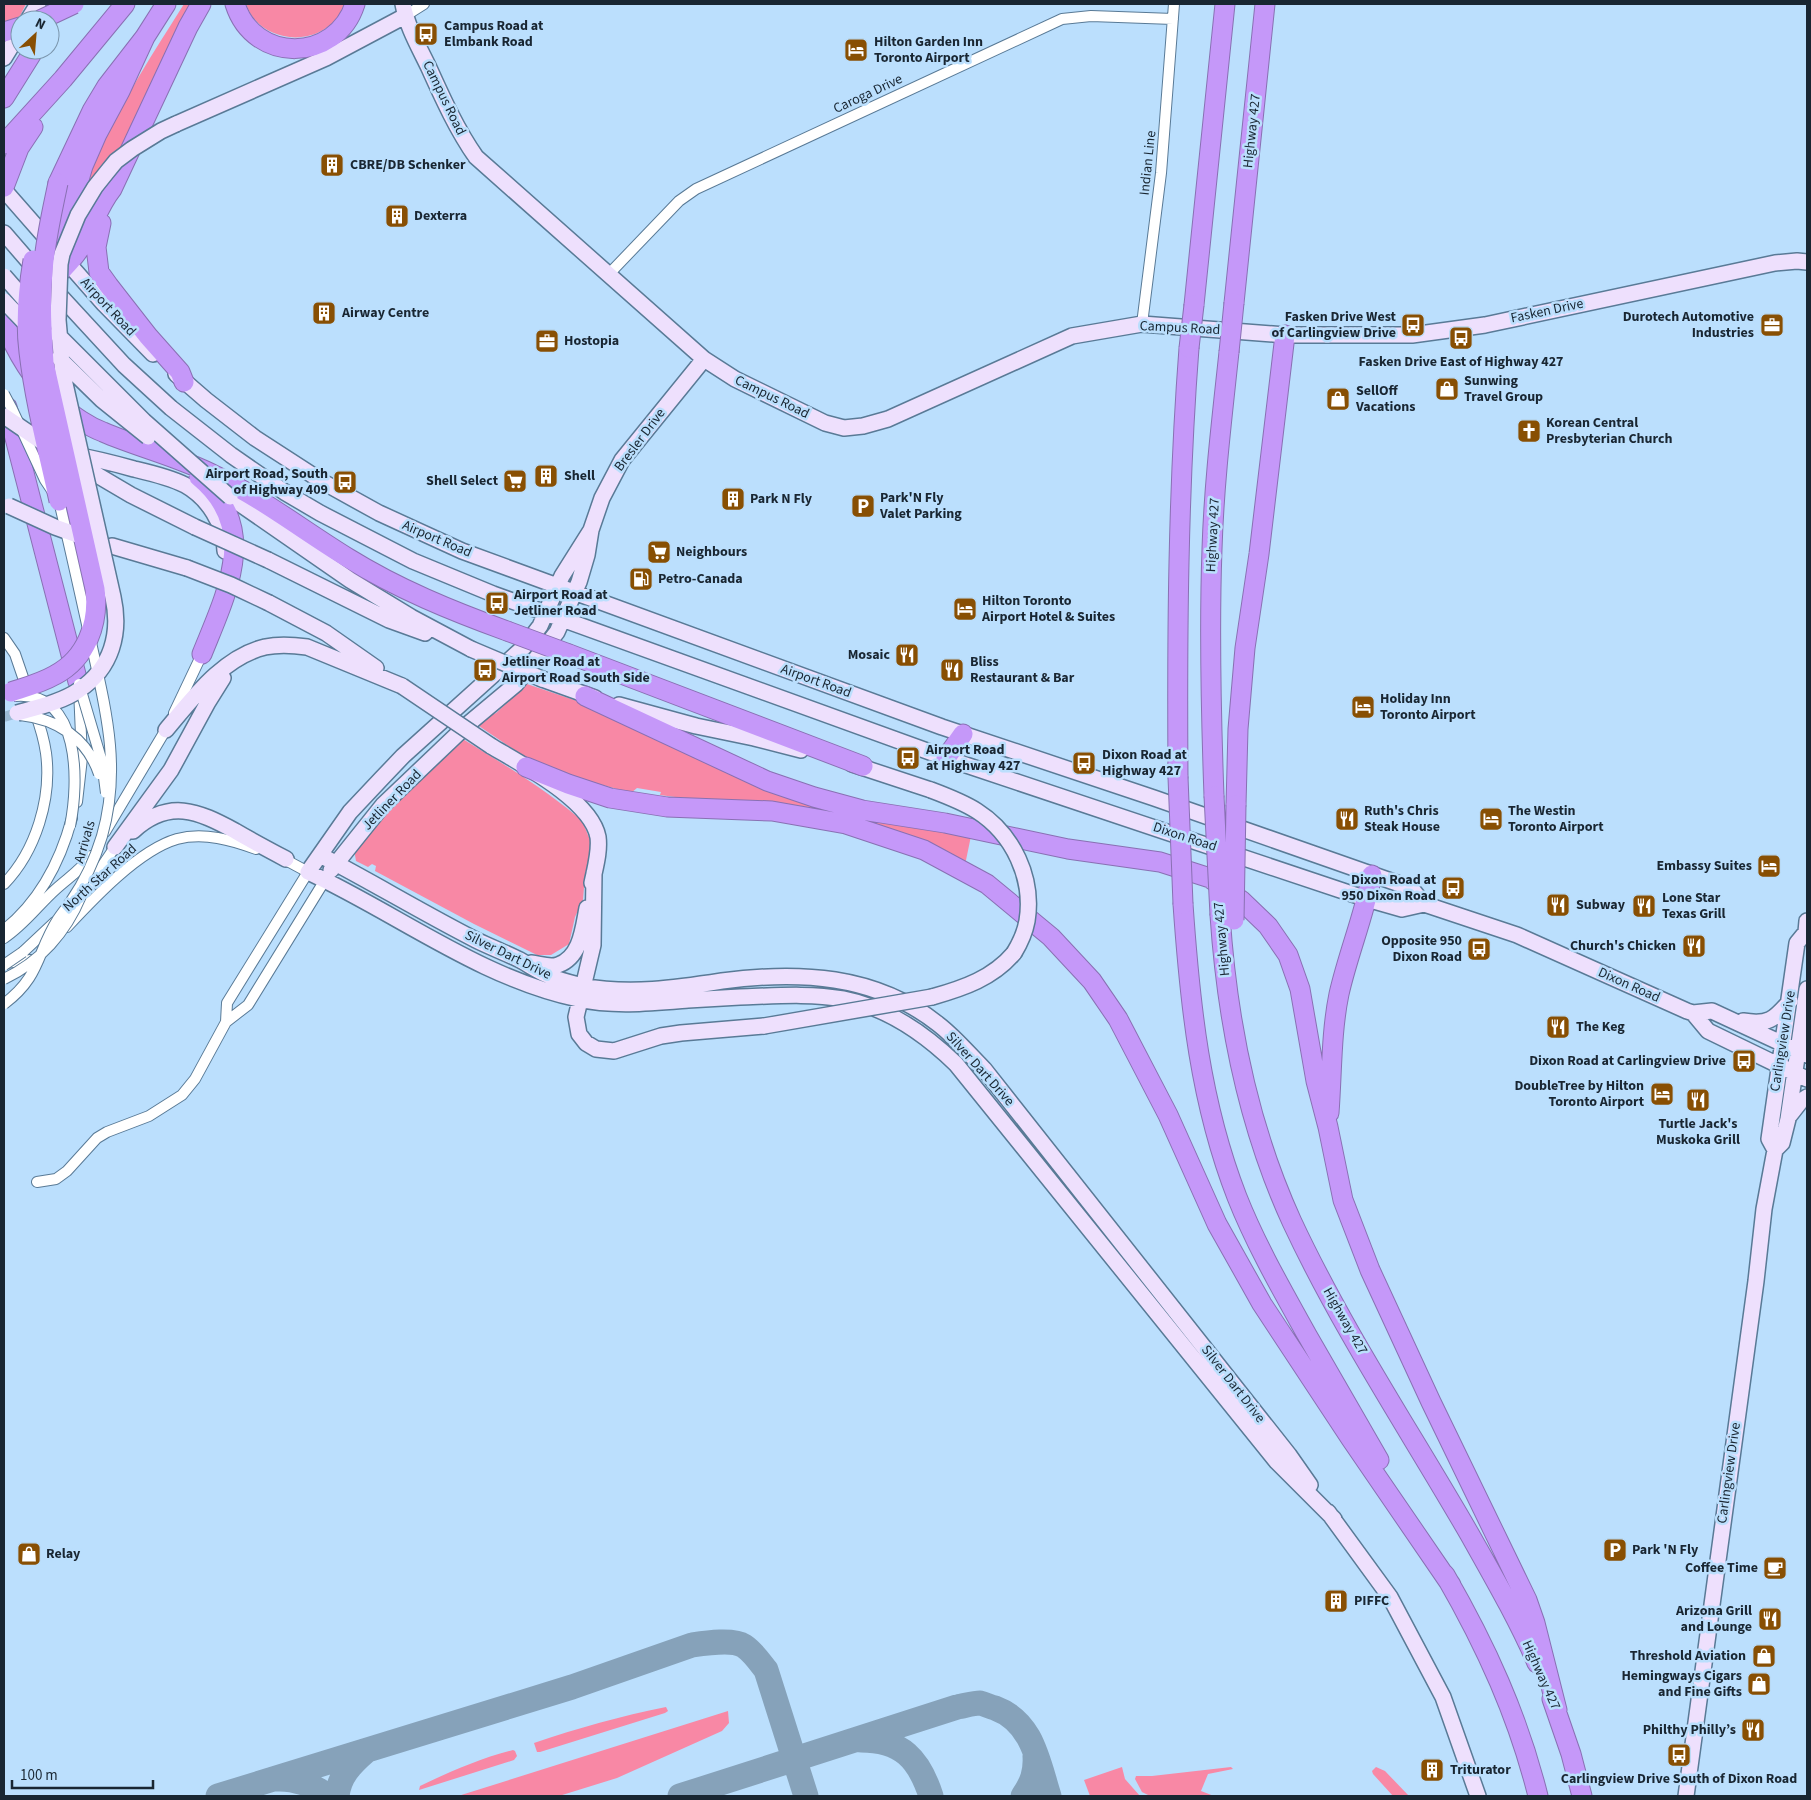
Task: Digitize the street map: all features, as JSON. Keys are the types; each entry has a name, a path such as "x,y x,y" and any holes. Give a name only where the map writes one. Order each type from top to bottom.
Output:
{"highway":[{"path":"60,11 74,4"},
{"path":"4,170 11,146 126,4"},
{"path":"59,501 39,420 28,350 28,286 34,254 40,228 92,111 107,86 145,37 166,4"},
{"path":"48,284 65,259 80,248 105,197 112,189 188,27 201,4"},
{"path":"235,4 245,24 261,39 282,48 295,48 316,45 335,34 347,21 355,4"},
{"name":"Highway 427","path":"1265,4 1217,470 1212,549 1210,670 1214,796 1227,918 1227,994 1248,1099 1274,1179 1292,1222 1320,1278 1487,1565 1534,1657 1557,1710 1582,1796"},
{"path":"1225,6 1189,348 1179,525 1177,639 1178,777 1183,904 1191,998 1201,1072 1210,1114 1237,1196 1264,1256 1294,1313 1451,1585 1492,1662 1520,1736 1538,1796"},
{"path":"65,259 70,210 84,166 96,134 120,91 145,37"},
{"path":"4,98 28,60"},
{"path":"4,189 11,146"},
{"path":"12,694 65,669 75,660 88,642 96,616 95,588 44,363 42,327 43,270 48,228 58,184"},
{"path":"112,189 111,200 101,224 96,247 99,272 142,329 180,372 184,382"},
{"path":"4,320 19,355 35,379 55,402 80,420 102,432 195,465 240,489 348,558 397,586 447,608 863,766"},
{"path":"1227,918 1236,805 1238,729 1245,648 1259,554 1284,336"},
{"path":"4,394 78,682"},
{"path":"158,451 179,463 206,483 224,506 233,532 234,566 202,654"},
{"path":"585,696 767,782 814,797 862,810 945,823 1068,848 1160,862 1210,878 1242,901 1268,926 1288,955 1300,990 1316,1081 1328,1127 1343,1200 1370,1270 1526,1600 1535,1623 1557,1710"},
{"path":"946,758 963,734"},
{"path":"526,767 610,798 667,807 772,811 846,824 924,850 987,884 1052,937 1092,981 1118,1019 1168,1115 1217,1224 1262,1304 1451,1585"},
{"path":"1328,1127 1334,1031 1339,994 1372,876"}],"street":[{"name":"Campus Road","path":"394,4 404,10 464,140 476,157 525,198 608,275 704,359 735,379 825,423 844,428 864,426 888,419 1072,336 1142,324 1284,336"},
{"path":"17,714 66,697 89,682 99,671 108,656 117,629 114,597 63,375 58,320 65,259 78,215 116,161 140,143 176,124 326,58 404,10 424,4"},
{"name":"Indian Line","path":"1142,324 1161,173 1174,4"},
{"name":"Caroga Drive","path":"608,275 679,201 696,189 1062,19 1091,16 1173,19"},
{"name":"Airport Road","path":"4,189 121,322 184,382 270,448 350,498 462,551 963,734"},
{"name":"Airport Road","path":"8,238 106,347 151,390 201,432 270,482 339,524 413,561 460,581 946,758"},
{"name":"Fasken Drive","path":"1284,336 1404,336 1458,329 1485,325 1775,263 1796,260 1807,262"},
{"path":"4,276 21,297 130,408 230,497"},
{"path":"4,301 59,359 102,400 160,447 350,580 411,617 472,649"},
{"name":"Bresler Drive","path":"557,587 590,530 602,498 622,460 704,359"},
{"path":"4,394 44,480 59,501 108,724 112,785 101,837 83,883 58,920 33,974 20,991 4,1004"},
{"path":"4,416 56,452 131,495 389,620 472,649 585,696 696,726 754,738 863,766 957,800 977,811 994,824 1010,842 1020,862 1026,882 1028,900 1027,922 1022,938 1014,953 1004,965 971,984 932,997 764,1026 681,1032 661,1036 619,1050 601,1051 586,1043 579,1034 576,1016 593,945 594,873"},
{"path":"55,939 91,856 166,730 202,654 223,573 225,556 224,537 213,512 195,492 176,481 93,458 56,452"},
{"path":"6,505 55,527 187,568 231,585 269,603 326,633 491,746 566,794 592,820 598,836 599,847 580,940 572,955 558,965 549,966 520,960"},
{"name":"Bresler Drive","path":"575,593 587,555 590,530"},
{"name":"Jetliner Road","path":"226,1022 227,1003 308,872 350,812 403,756 524,647 540,626 557,587"},
{"name":"Jetliner Road","path":"37,1182 56,1179 67,1171 97,1138 106,1132 149,1116 182,1095 195,1079 226,1022 248,1005 336,863 383,805 468,725 516,684 557,632 575,593"},
{"path":"4,638 15,654 41,729 46,754 46,789 43,812 36,834 22,860 4,884"},
{"path":"166,730 225,667 253,650 279,645 307,647 402,686"},
{"path":"74,911 115,847 171,770 217,687 239,661 253,650"},
{"path":"70,826 78,797 82,758 78,682"},
{"name":"Arrivals","path":"4,978 27,967 54,942 74,911 103,842 107,824 106,786 102,762 78,682"},
{"path":"12,694 38,698 52,707 64,724 72,753 75,782 74,805 70,826"},
{"path":"17,714 42,719 62,728 73,735 92,756 100,778 103,798 101,837"},
{"name":"Dixon Road","path":"963,734 1154,798 1372,876 1412,888 1424,904"},
{"name":"Dixon Road","path":"946,758 1367,899 1402,909 1424,904 1517,935 1693,1013 1708,1031 1801,1076"},
{"path":"368,792 383,805"},
{"path":"115,847 135,829 157,815 180,811 192,812 213,819 286,859"},
{"name":"Arrivals","path":"4,930 18,918 37,896 50,876 70,826"},
{"name":"North Star Road","path":"4,978 45,950 93,900 138,861 163,844 178,839 196,837 222,839 240,843 286,859 308,872"},
{"name":"Silver Dart Drive","path":"320,854 477,941 520,960 547,976 603,1003 662,1002 776,995 818,996 856,1002 885,1014 919,1032 936,1044 956,1064 1277,1462 1334,1519"},
{"path":"4,938 39,908 54,891 78,872 91,856"},
{"name":"Silver Dart Drive","path":"308,872 510,978 546,992 582,993 648,990 732,980 789,976 830,978 875,989 898,999 938,1023 984,1069 1289,1455 1390,1597 1443,1697 1478,1796"},
{"path":"4,964 23,952 58,920"},
{"name":"Carlingview Drive","path":"1775,1150 1769,1139 1798,943 1807,929"},
{"path":"4,964 31,960"},
{"name":"Carlingview Drive","path":"1686,1796 1764,1209 1775,1150 1782,1143 1801,1076 1807,989"},
{"path":"1729,1018 1763,1023 1779,1014 1790,1001"},
{"name":"Dixon Road","path":"1693,1013 1712,1011 1803,1053"},
{"path":"1788,1119 1801,1101 1807,1097"},
{"path":"1107,1251 1120,1242"}],"shaded area":[{"path":"4,4 26,4 23,10 10,10 10,22 4,24"},
{"path":"184,4 194,4 123,148 88,187 86,183 118,113"},
{"path":"246,4 344,4 336,19 324,29 310,35 295,37 280,35 266,29 254,18"},
{"path":"527,684 583,703 677,746 971,836 965,865 896,833 842,814 803,807 680,798 660,795 661,792 637,788 631,793 571,776 528,759 473,722 496,713"},
{"path":"458,736 540,788 586,824 584,825 592,845 585,875 583,900 575,917 569,944 551,955 537,955 375,871 376,866 372,864 368,867 356,861 356,845"},
{"path":"666,1707 668,1711 665,1713 540,1752 537,1752 534,1743 633,1714"},
{"path":"728,1711 729,1723 722,1731 617,1778 559,1796 458,1796"},
{"path":"513,1750 517,1756 514,1760 419,1790 420,1786 454,1771"},
{"path":"1122,1767 1125,1779 1140,1796 1090,1796 1084,1780"},
{"path":"1231,1767 1233,1769 1208,1774 1201,1791 1214,1796 1150,1796 1142,1792 1135,1779 1136,1776 1152,1776"},
{"path":"1376,1767 1385,1771 1409,1796 1393,1796 1373,1774 1372,1771"}],"taxiway":[{"path":"218,1796 572,1687 692,1645 726,1642 744,1646 766,1670 806,1796"},
{"path":"680,1796 974,1703 995,1708 1008,1714 1018,1723 1032,1744 1049,1796"},
{"path":"861,1740 888,1744 907,1754 921,1772 931,1796"},
{"path":"337,1796 343,1776 366,1751"},
{"path":"1023,1796 1033,1777 1035,1756"},
{"path":"276,1779 303,1783 327,1796"}],"tunnel":[{"path":"4,717 17,713"}],"place":[{"name":"Campus Road at Elmbank Road","path":"426,34"},
{"name":"Hilton Garden Inn Toronto Airport","path":"856,50"},
{"name":"CBRE/DB Schenker","path":"332,165"},
{"name":"Dexterra","path":"397,216"},
{"name":"Airway Centre","path":"324,313"},
{"name":"Fasken Drive West of Carlingview Drive","path":"1413,325"},
{"name":"Durotech Automotive Industries","path":"1772,325"},
{"name":"Fasken Drive East of Highway 427","path":"1461,338"},
{"name":"Hostopia","path":"547,341"},
{"name":"Sunwing Travel Group","path":"1447,389"},
{"name":"SellOff Vacations","path":"1338,399"},
{"name":"Korean Central Presbyterian Church","path":"1529,431"},
{"name":"Shell","path":"546,476"},
{"name":"Shell Select","path":"515,481"},
{"name":"Airport Road, South of Highway 409","path":"345,482"},
{"name":"Park N Fly","path":"733,499"},
{"name":"Park'N Fly Valet Parking","path":"863,506"},
{"name":"Neighbours","path":"659,552"},
{"name":"Petro-Canada","path":"641,579"},
{"name":"Airport Road at Jetliner Road","path":"497,603"},
{"name":"Hilton Toronto Airport Hotel & Suites","path":"965,609"},
{"name":"Mosaic","path":"907,655"},
{"name":"Jetliner Road at Airport Road South Side","path":"485,670"},
{"name":"Bliss Restaurant & Bar","path":"952,670"},
{"name":"Holiday Inn Toronto Airport","path":"1363,707"},
{"name":"Airport Road at Highway 427","path":"908,758"},
{"name":"Dixon Road at Highway 427","path":"1084,763"},
{"name":"Ruth's Chris Steak House","path":"1347,819"},
{"name":"The Westin Toronto Airport","path":"1491,819"},
{"name":"Embassy Suites","path":"1769,866"},
{"name":"Dixon Road at 950 Dixon Road","path":"1453,888"},
{"name":"Subway","path":"1558,905"},
{"name":"Lone Star Texas Grill","path":"1644,906"},
{"name":"Church's Chicken","path":"1694,946"},
{"name":"Opposite 950 Dixon Road","path":"1479,949"},
{"name":"The Keg","path":"1558,1027"},
{"name":"Dixon Road at Carlingview Drive","path":"1744,1061"},
{"name":"DoubleTree by Hilton Toronto Airport","path":"1662,1094"},
{"name":"Turtle Jack's Muskoka Grill","path":"1698,1100"},
{"name":"Park 'N Fly","path":"1615,1550"},
{"name":"Relay","path":"29,1554"},
{"name":"Coffee Time","path":"1775,1568"},
{"name":"PIFFC","path":"1336,1601"},
{"name":"Arizona Grill and Lounge","path":"1770,1619"},
{"name":"Threshold Aviation","path":"1764,1656"},
{"name":"Hemingways Cigars and Fine Gifts","path":"1759,1684"},
{"name":"Philthy Philly’s","path":"1753,1730"},
{"name":"Carlingview Drive South of Dixon Road","path":"1679,1755"},
{"name":"Triturator","path":"1432,1770"}]}
